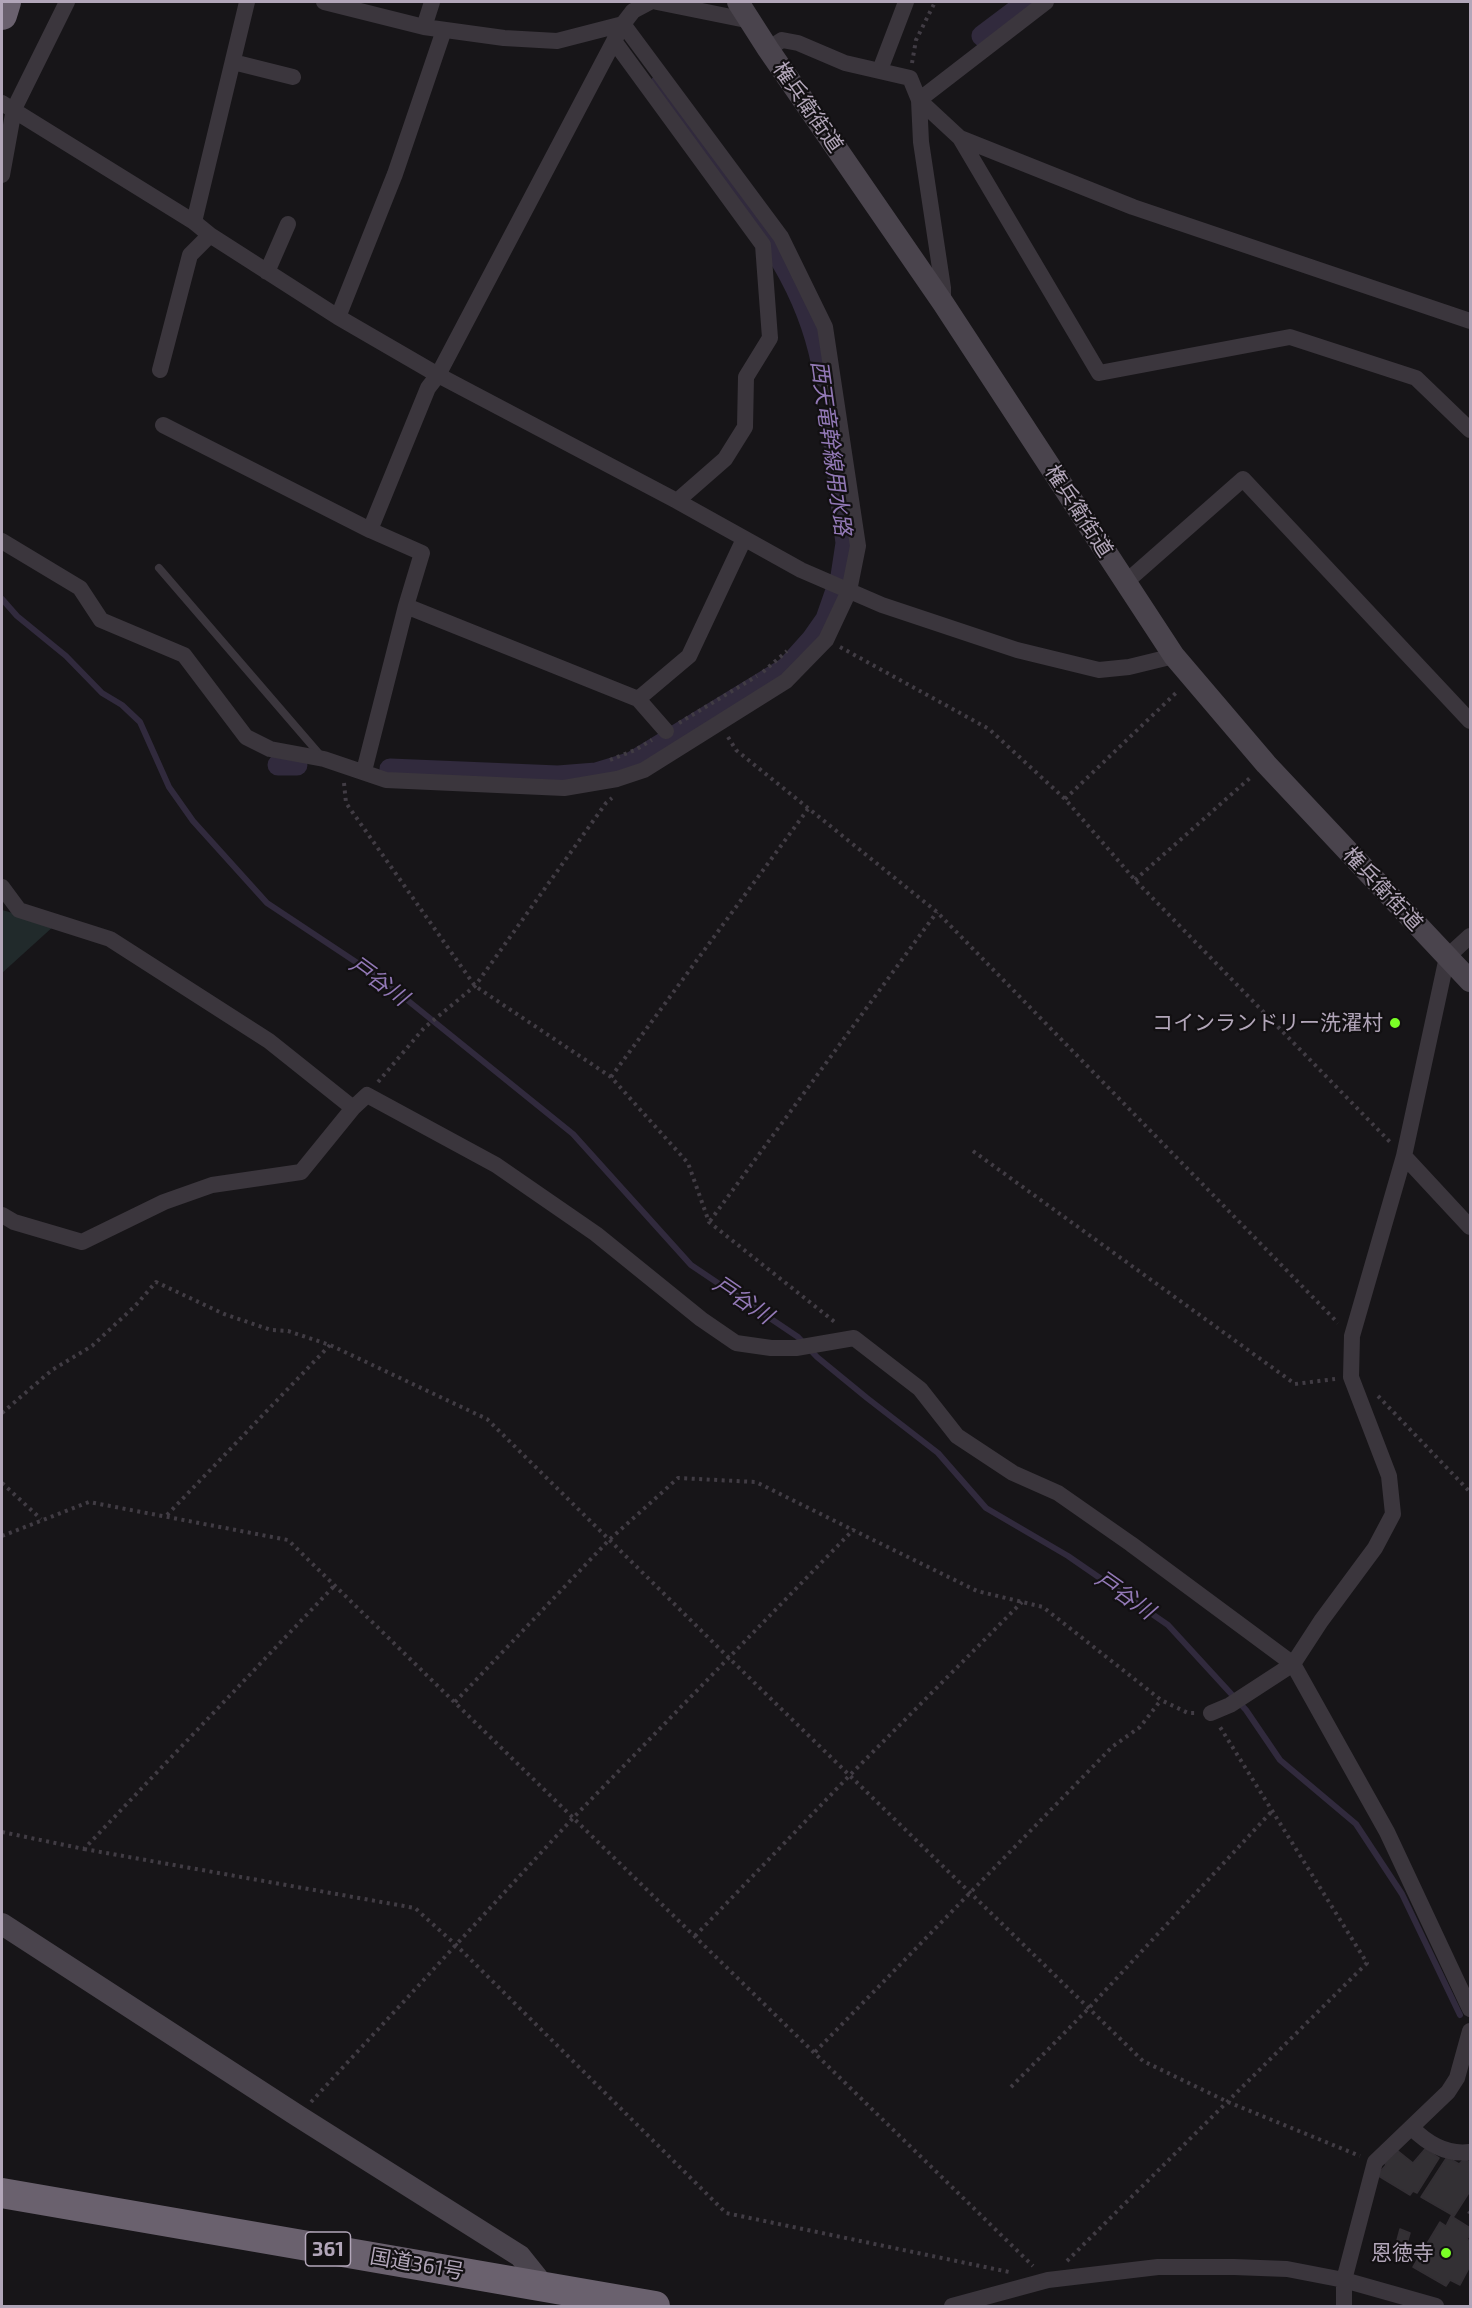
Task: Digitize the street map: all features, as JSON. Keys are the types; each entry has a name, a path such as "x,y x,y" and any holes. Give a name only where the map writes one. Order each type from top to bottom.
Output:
{"highway":[{"path":"2,15 6,2"},
{"name":"国道361号","path":"2,2193 655,2307"}],"street":[{"path":"2,175 8,106 67,2"},
{"path":"194,222 247,2"},
{"path":"324,2 423,27 504,38 557,41 623,24"},
{"path":"423,27 432,2"},
{"path":"370,530 428,388 438,375 623,24 633,11 650,2"},
{"path":"657,2 751,21"},
{"name":"権兵衛街道","path":"738,2 943,303 1174,656 1266,764 1470,981"},
{"path":"880,70 906,2"},
{"path":"919,100 1046,2"},
{"path":"2,541 80,588 101,620 184,655 246,737 270,749 324,759 386,780 564,788 617,779 644,770 786,681 826,640 849,591 858,546 825,327 782,237 623,24"},
{"path":"338,317 395,174 444,30"},
{"path":"768,49 782,40 798,43 845,63 910,78 919,100 921,142 943,288 943,303"},
{"path":"614,41 763,245 770,338 746,377 745,427 725,459 677,501"},
{"path":"233,62 293,77"},
{"path":"919,100 960,138 1099,373 1290,337 1416,378 1470,430"},
{"path":"8,106 194,222 210,235 338,317 438,375 677,501 801,570 882,605 1017,650 1100,670 1129,667 1174,656"},
{"path":"960,138 1133,207 1470,321"},
{"path":"267,272 288,224"},
{"path":"159,370 190,255 210,235"},
{"path":"162,425 370,530 422,553 406,606 364,771"},
{"path":"1126,582 1243,479 1470,721"},
{"path":"638,699 689,656 744,539"},
{"path":"406,606 638,699 666,731"},
{"path":"2,887 19,910 110,939 120,945 269,1041 353,1108"},
{"path":"1211,1713 1230,1705 1293,1664 1321,1621 1376,1548 1393,1515 1389,1476 1351,1377 1352,1336 1404,1156 1447,957 1470,936"},
{"path":"2,1215 14,1222 82,1242 164,1202 212,1185 301,1172 353,1108 367,1095 496,1165 596,1234 701,1319 736,1343 771,1348 796,1348 854,1338 920,1389 957,1436 1013,1473 1058,1493 1293,1664 1387,1832 1470,2009"},
{"path":"1404,1156 1470,1227"},
{"path":"2,1924 298,2116 520,2256 544,2286"},
{"path":"1344,2307 1344,2280 1375,2162 1448,2092 1457,2078 1470,2031"},
{"path":"1412,2128 1425,2142 1456,2154 1470,2152"},
{"path":"952,2307 1048,2280 1158,2267 1234,2266 1287,2269 1344,2280 1437,2307"}],"lane":[{"path":"159,568 324,759"}],"path":[{"path":"910,78 916,40 935,2"},
{"path":"826,640 989,729 1065,799 1135,880 1404,1156"},
{"path":"605,762 635,750 766,670 792,647"},
{"path":"1065,799 1192,678"},
{"path":"719,724 736,750 937,912 1352,1336"},
{"path":"324,759 345,784 346,803 475,986 611,1077 688,1163 709,1222 854,1338"},
{"path":"1135,880 1266,764"},
{"path":"367,1095 424,1028 475,986 606,803 614,796"},
{"path":"611,1077 808,808"},
{"path":"709,1222 937,912"},
{"path":"974,1151 1295,1384 1351,1377"},
{"path":"2,1413 52,1370 92,1346 135,1306 156,1281 224,1314 271,1330 288,1331 330,1345 487,1419 849,1776 1143,2061 1228,2102 1375,2162"},
{"path":"167,1515 330,1345"},
{"path":"1376,1393 1470,1492"},
{"path":"455,1702 609,1540 678,1479 756,1482 977,1591 1043,1607 1161,1700 1188,1713 1211,1713 1367,1963 1048,2280"},
{"path":"2,1483 41,1519"},
{"path":"2,1536 89,1502 167,1515 288,1540 1048,2280"},
{"path":"298,2116 574,1817 853,1530"},
{"path":"84,1849 335,1585"},
{"path":"695,1936 849,1776 1022,1602"},
{"path":"814,2052 1112,1747 1140,1727 1161,1700"},
{"path":"1011,2087 1089,2008 1272,1811"},
{"path":"2,1832 84,1849 415,1908 456,1945 726,2213 1048,2280"}],"shaded area":[{"path":"2,910 55,925 2,973"}],"building":[{"path":"1425,2149 1439,2158 1417,2193 1413,2191 1410,2195 1377,2175 1386,2165 1384,2162 1398,2151 1413,2163"},
{"path":"1447,2157 1459,2164 1464,2159 1470,2162 1470,2191 1454,2216 1421,2197"},
{"name":"恩徳寺","path":"1451,2216 1470,2228 1470,2235 1467,2239 1470,2241 1470,2266 1460,2285 1450,2280 1446,2286 1413,2267 1440,2222 1446,2226"},
{"path":"1400,2229 1410,2233 1405,2250 1395,2248"}],"waterway":[{"name":"西天竜幹線用水路","path":"982,36 1027,2"},
{"name":"西天竜幹線用水路","path":"659,86 777,253 811,323 824,377"},
{"name":"西天竜幹線用水路","path":"390,769 558,776 596,773 632,762 786,668 812,639 826,619 841,576 846,543 832,428"},
{"name":"戸谷川","path":"2,599 17,616 66,656 102,693 122,705 140,722 169,787 193,821 267,903 380,978 573,1134 691,1265 798,1337 817,1357 938,1453 986,1508 1068,1556 1168,1625 1246,1710 1280,1760 1356,1824 1402,1894 1460,2015"},
{"name":"西天竜幹線用水路","path":"278,765 297,765"}],"place":[{"name":"コインランドリー洗濯村","path":"1395,1023"},
{"name":"恩徳寺","path":"1446,2253"}]}
